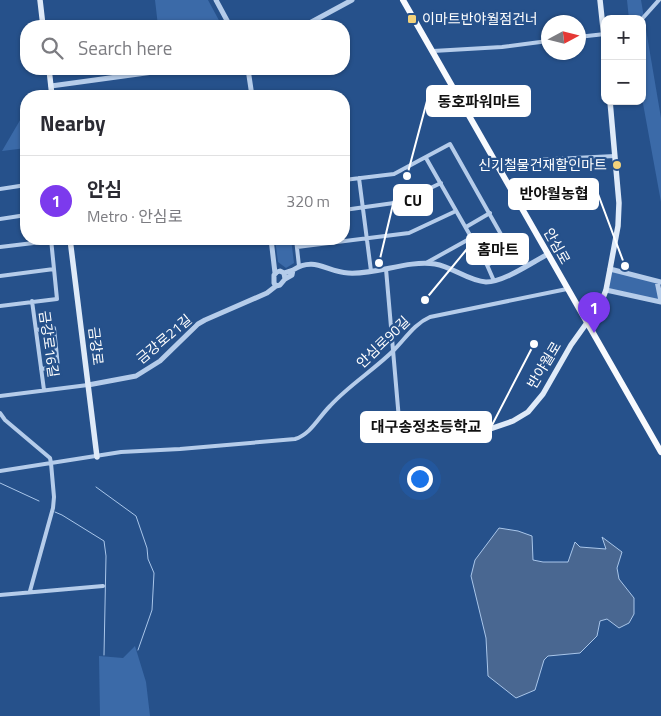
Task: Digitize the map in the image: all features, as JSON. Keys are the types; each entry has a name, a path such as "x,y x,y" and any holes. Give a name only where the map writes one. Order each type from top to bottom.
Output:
{"main road":[{"path":"40,0 42,20"},
{"name":"안심로","path":"403,0 661,452"},
{"path":"600,0 602,15"},
{"path":"50,75 51,90"},
{"name":"반야월로","path":"413,435 487,430 513,421 528,412 543,394 571,345 588,324 601,303 606,290 618,226 619,203 610,105"},
{"name":"금강로","path":"71,245 98,456"}],"street":[{"path":"216,0 227,20"},
{"path":"315,20 352,0"},
{"path":"646,15 659,0"},
{"path":"586,36 601,34"},
{"path":"433,52 541,42"},
{"path":"51,86 131,75"},
{"path":"249,75 251,90"},
{"path":"350,179 394,174 450,144 511,252 487,265"},
{"path":"495,162 615,156"},
{"path":"426,158 487,265 494,281"},
{"path":"359,178 371,271"},
{"path":"350,209 401,202 441,183"},
{"path":"0,189 20,186"},
{"path":"350,241 409,233 456,211"},
{"path":"466,228 490,213"},
{"path":"0,219 20,216"},
{"path":"426,264 471,238"},
{"name":"금강로16길","path":"0,247 20,244"},
{"name":"금강로16길","path":"0,306 57,299 51,245"},
{"path":"271,245 275,273 274,283 276,286"},
{"path":"314,245 297,247 300,266 315,264 346,273 426,264 448,268 475,280 486,282 502,278 548,254"},
{"name":"금강로21길","path":"88,385 136,376 160,361 198,324 268,294 276,286 280,285 285,276 292,275 293,270 300,266"},
{"path":"386,269 400,431 404,435 413,435"},
{"path":"606,290 661,301 659,281 610,269"},
{"path":"0,276 54,270"},
{"path":"275,273 280,271 285,276"},
{"name":"안심로90길","path":"98,456 121,452 294,439 304,436 330,405 394,350 418,323 430,317 567,290"},
{"name":"금강로16길","path":"32,302 44,390"},
{"path":"36,330 54,328 58,366 41,369"},
{"name":"금강로16길","path":"0,396 88,385"},
{"path":"0,412 5,420 50,458 51,463 53,508 30,591"},
{"path":"0,471 98,456"},
{"path":"0,594 103,586"}],"shaded area":[{"path":"155,0 208,0 219,20 157,20"},
{"path":"627,0 641,0 644,15 629,15"},
{"path":"646,30 661,118 661,202 643,105 646,105"},
{"path":"20,120 20,149 2,151"},
{"path":"276,245 292,245 294,263 286,268 278,262"},
{"path":"610,269 657,281 661,302 606,290"},
{"path":"499,528 518,531 532,536 533,560 543,562 568,562 575,542 580,547 606,549 602,537 622,552 617,568 619,579 634,598 634,614 629,623 619,628 607,619 600,621 597,636 580,653 548,656 544,660 535,690 516,698 488,676 486,638 471,576 475,560"},
{"path":"135,646 146,682 150,716 100,716 99,656 123,658"}],"waterway":[{"path":"0,483 39,501"},
{"path":"96,487 136,516 147,548 148,559 154,573 152,610 138,650"},
{"path":"55,512 104,541 106,556 104,655"}],"place":[{"name":"이마트반야월점건너","path":"412,19"},
{"name":"신기철물건재할인마트","path":"617,165"},
{"name":"동호파워마트","path":"407,176"},
{"name":"CU","path":"379,263"},
{"name":"반야월농협","path":"625,266"},
{"name":"홈마트","path":"425,300"},
{"name":"안심","path":"594,333"},
{"name":"대구송정초등학교","path":"534,344"}]}
